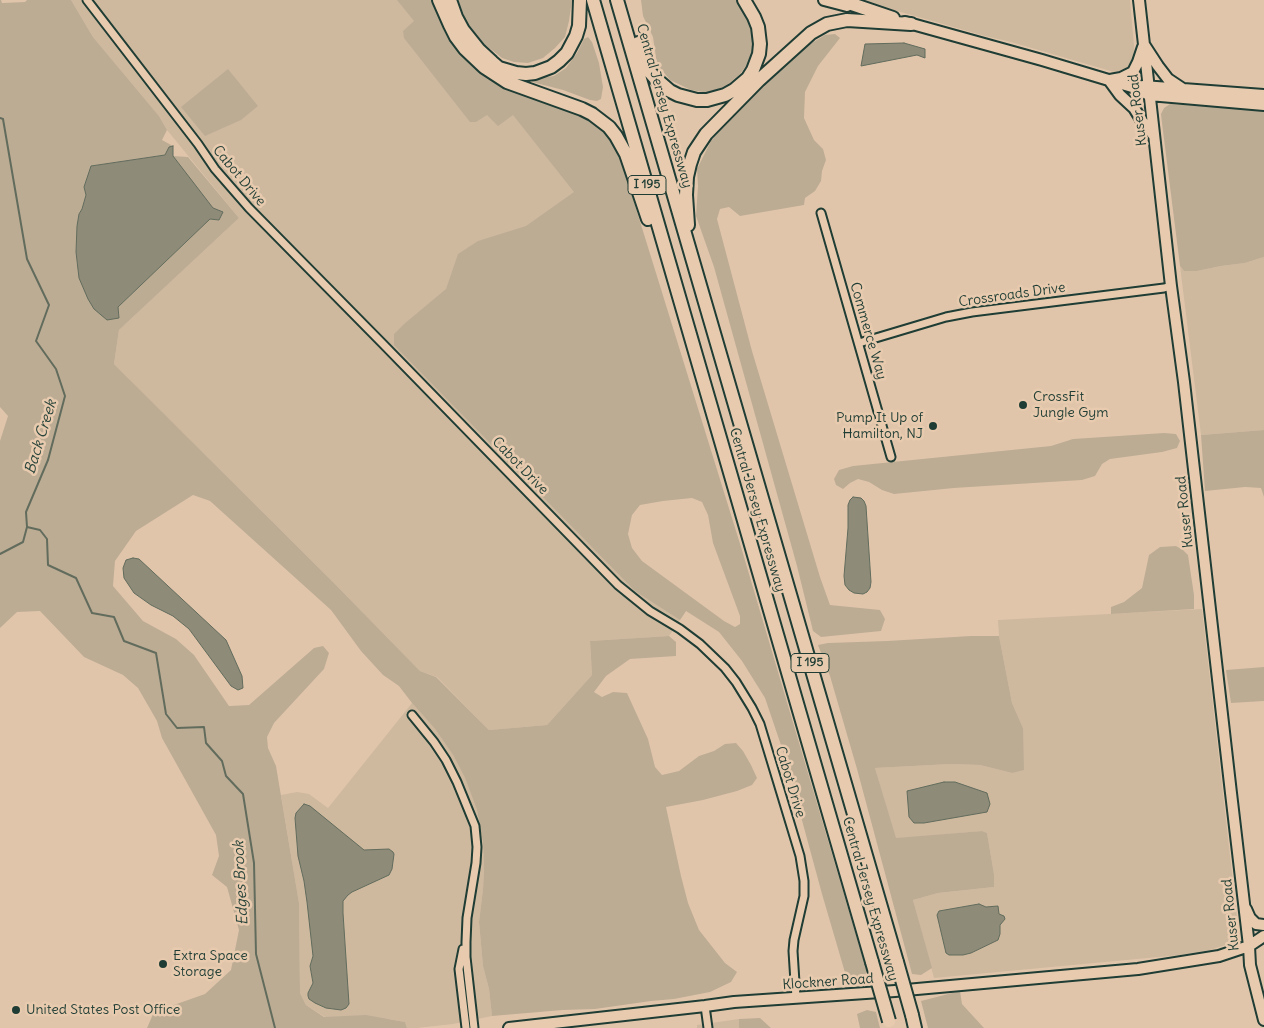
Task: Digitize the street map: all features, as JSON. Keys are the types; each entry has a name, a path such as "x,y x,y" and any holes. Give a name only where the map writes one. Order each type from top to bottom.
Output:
{"highway":[{"path":"440,0 456,37 465,49 484,67 508,82 592,114 602,120 616,136 626,154 700,370"},
{"path":"450,0 463,30 479,50 499,68 526,74 551,67 567,53 579,26 580,0"},
{"name":"Central Jersey Expressway","path":"593,0 890,1025"},
{"name":"Central Jersey Expressway","path":"618,0 915,1028"},
{"path":"622,0 645,62 655,78 663,86 678,95 707,100 725,95 734,90 748,78 757,62 760,34 754,17 744,0"},
{"path":"840,0 909,23"},
{"path":"723,363 689,229 686,195 687,177 697,148 706,134 759,80 811,33 832,23 847,20 909,23"}],"street":[{"name":"Cabot Drive","path":"87,0 198,144 215,169 248,208 618,585 650,611 680,629 700,644 736,682 760,724 800,856 804,896 793,951 796,998"},
{"path":"824,0 1026,55 1132,87 1264,106"},
{"name":"Kuser Road","path":"1139,0 1250,965 1264,1020"},
{"path":"1109,80 1121,78 1133,72 1144,44"},
{"path":"1144,44 1168,79 1184,90"},
{"path":"1109,80 1120,95 1134,108 1154,136"},
{"path":"1149,90 1184,90 1264,96"},
{"name":"Commerce Way","path":"821,213 891,457"},
{"name":"Crossroads Drive","path":"859,343 946,317 972,312 1171,286"},
{"path":"412,715 446,760 475,826 476,863 466,942 474,1028"},
{"path":"1244,904 1250,918 1256,924 1264,925"},
{"name":"Klockner Road","path":"509,1028 734,1002 895,992 1138,969 1220,956 1249,946 1264,936"},
{"path":"466,942 459,969 466,1028"},
{"path":"705,1006 708,1028"}],"shaded area":[{"path":"0,0 2,3 25,2 27,0 71,0 93,37 159,116 167,130 162,140 173,146 169,147 165,155 91,166 86,195 79,214 119,318 118,307 210,218 219,220 213,208 173,156 188,157 239,218 119,330 114,364 420,671 436,677 489,730 547,725 592,675 590,641 669,636 676,642 676,656 630,659 606,676 594,692 602,697 613,692 627,693 648,739 655,767 662,775 679,771 699,756 714,751 725,744 736,743 751,765 757,778 752,785 703,800 666,807 688,903 699,930 725,963 737,972 731,982 710,992 674,999 595,1009 492,1016 489,989 483,966 479,922 483,889 483,843 477,810 465,778 453,755 435,729 399,686 383,675 361,651 331,610 210,501 193,495 136,531 115,561 113,586 143,621 176,639 194,655 229,706 249,705 314,648 323,646 329,653 324,669 274,723 267,737 268,748 276,766 299,903 300,993 306,1005 324,1017 366,1015 405,1022 407,1028 147,1028 154,1012 205,994 231,970 239,930 227,887 212,875 219,856 216,835 162,738 157,721 138,688 123,675 84,657 40,611 17,612 0,628 0,441 8,416 0,407"},
{"path":"71,0 421,0 530,117 593,203 405,346 686,611 669,636 590,641 592,675 547,725 489,730 437,677 420,671 114,364 119,330 239,218 167,130 159,116 93,37"},
{"path":"397,0 435,0 464,55 587,116 616,144 741,547 867,972 861,978 846,976 784,754 765,698 742,661 719,632 686,611 680,620 635,591 394,345 394,334 446,289 458,254 478,241 526,226 574,192 513,115 498,126 487,115 476,122 470,122 404,38 403,31 414,21","holes":["692,498 702,502 708,515 713,543 740,616 740,624 735,627 642,561 632,548 628,534 632,515 640,505"]},
{"path":"458,0 572,0 565,37 543,58 528,63 514,62 502,58 483,43 467,23"},
{"path":"641,0 737,0 754,27 754,44 749,62 740,74 727,85 709,93 691,90 670,80 657,64 653,37 643,16"},
{"path":"859,0 1130,0 1135,57 1129,68 1114,72"},
{"path":"835,34 840,38 818,66 805,92 804,118 814,140 823,149 826,160 821,181 815,191 805,198 804,205 740,216 729,207 720,209 717,219 752,351 830,605 880,610 885,619 881,631 821,637 813,631 797,566 714,267 696,216 697,169 711,141 731,117 772,76 805,47 825,35"},
{"path":"588,37 592,42 599,63 603,87 601,99 597,101 590,100 563,90 532,82 533,79 554,76 566,68 584,39"},
{"path":"904,43 925,49 925,58 917,55 861,66 865,44"},
{"path":"228,69 258,106 241,120 205,136 181,107"},
{"path":"1170,104 1264,110 1264,257 1245,263 1197,271 1184,271 1180,266 1161,114 1164,108"},
{"path":"173,146 173,156 213,208 223,212 219,220 210,219 118,307 119,318 107,320 94,309 88,299 79,278 76,252 79,214 86,195 84,187 91,166 165,155 169,147"},
{"path":"1264,257 1264,430 1201,435 1180,266 1184,271 1197,271 1245,263"},
{"path":"1264,430 1264,497 1261,488 1245,487 1205,491 1201,435"},
{"path":"1164,433 1176,434 1180,441 1177,448 1162,452 1110,459 1102,464 1095,476 1082,480 954,488 894,494 858,479 843,489 836,485 834,479 839,470 853,466 1051,446 1073,439"},
{"path":"853,497 861,498 866,506 871,582 870,588 863,594 854,593 849,590 845,585 844,576 848,505"},
{"path":"1176,546 1188,555 1194,595 1194,609 1111,614 1111,607 1124,602 1142,588 1149,555 1160,547"},
{"path":"139,559 226,640 242,676 243,688 238,690 231,686 189,629 173,616 151,605 134,593 124,578 123,568 126,560"},
{"path":"1202,609 1239,935 1228,944 1210,950 1180,955 934,978 913,900 938,893 994,887 994,874 987,833 982,831 895,839 875,768 951,764 980,765 1012,773 1023,728 1012,703 999,636 998,620"},
{"path":"999,636 1012,703 1023,728 1024,770 1012,773 980,765 951,764 875,768 896,838 982,831 987,833 994,874 994,887 938,893 913,900 932,968 921,975 912,974 857,769 830,676 818,645"},
{"path":"1264,667 1264,701 1231,703 1226,670"},
{"path":"412,703 435,729 453,755 465,778 477,810 483,843 484,869 479,922 483,966 489,989 492,1016 453,1024 417,1028 407,1028 405,1022 389,1019 325,1017 306,1005 300,993 299,903 281,795 297,792 309,794 328,808"},
{"path":"944,782 955,782 987,793 990,804 987,812 914,823 909,817 907,791"},
{"path":"304,804 310,806 364,850 389,849 394,854 392,869 389,875 352,892 343,901 349,1004 341,1010 326,1008 309,999 308,996 313,983 310,966 313,956 304,881 298,856 295,818 296,813"},
{"path":"979,904 986,907 998,906 999,914 1004,916 1005,919 1000,925 998,940 971,953 949,955 946,953 937,915 939,911"},
{"path":"960,991 962,1004 984,1028 928,1028 921,1001"},
{"path":"867,1010 876,1012 880,1028 860,1028 857,1014"},
{"path":"760,1018 771,1028 739,1028 739,1019"},
{"path":"739,1019 739,1028 697,1028 697,1025"}],"waterway":[{"name":"Back Creek","path":"0,118 3,119 27,259 49,305 36,341 56,369 65,396 48,460 26,512 27,527 23,542 0,554"},
{"name":"Edges Brook","path":"27,527 40,530 47,539 48,565 76,578 92,613 114,617 124,641 156,653 166,714 177,728 204,727 206,743 222,761 226,776 243,794 254,863 256,954 275,1028"}],"place":[{"name":"CrossFit Jungle Gym","path":"1023,405"},
{"name":"Pump It Up of Hamilton, NJ","path":"933,426"},
{"name":"Extra Space Storage","path":"163,964"},
{"name":"United States Post Office","path":"16,1010"}]}
